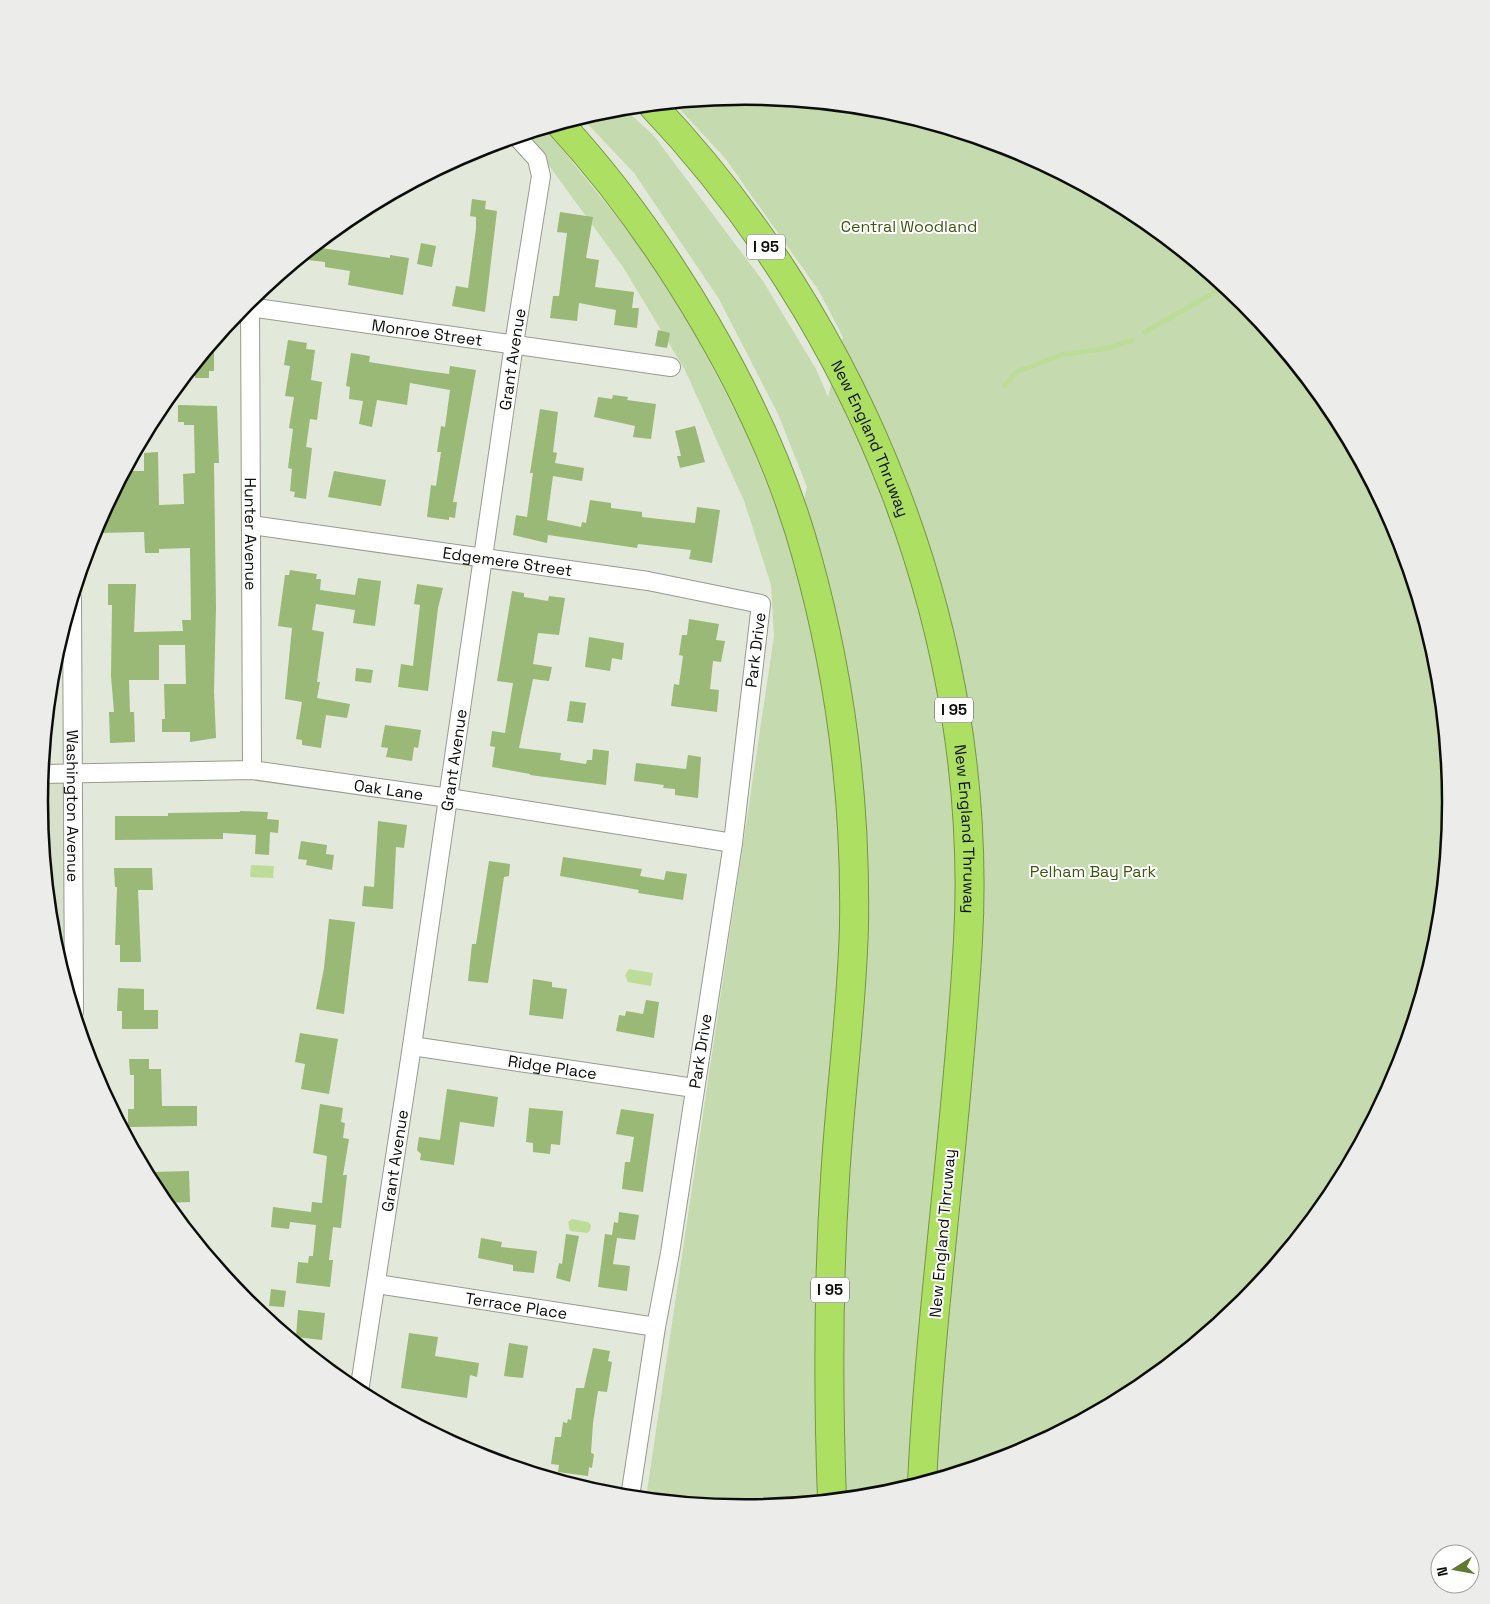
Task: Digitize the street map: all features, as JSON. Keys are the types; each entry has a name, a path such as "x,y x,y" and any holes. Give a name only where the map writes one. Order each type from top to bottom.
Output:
{"highway":[{"name":"New England Thruway","path":"656,110 715,178 766,247 812,320 858,405 892,479 906,519 936,621 953,704 964,784 968,850 968,940 928,1379 922,1477"},
{"name":"I 95","path":"564,128 605,177 656,246 688,294 726,360 755,421 788,500 807,555 824,623 847,776 852,837 854,924 834,1179 830,1268 829,1359 832,1494"}],"street":[{"name":"Grant Avenue","path":"359,1383 412,1046 514,344 542,176 537,159 521,142"},
{"name":"Monroe Street","path":"256,305 671,367"},
{"name":"Hunter Avenue","path":"248,313 252,770"},
{"name":"Edgemere Street","path":"251,525 648,581 761,604"},
{"name":"Park Drive","path":"631,1490 656,1327 670,1253 733,843 761,604"},
{"name":"Washington Avenue","path":"72,617 74,992"},
{"name":"Oak Lane","path":"49,774 151,770 252,770 448,798 733,843"},
{"name":"Ridge Place","path":"412,1046 694,1088"},
{"name":"Terrace Place","path":"376,1284 656,1327"}],"shaded area":[{"path":"48,781 66,781 68,969 53,893 49,848 48,802"},
{"path":"251,865 274,866 273,878 250,877"},
{"path":"629,969 653,973 651,986 628,982 625,975"},
{"path":"572,1219 588,1222 591,1225 590,1231 587,1233 570,1231 568,1222"}],"green space":[{"name":"Pelham Bay Park","path":"745,104 791,106 836,110 926,128 1012,158 1053,176 1094,198 1133,222 1205,278 1269,342 1298,377 1325,414 1371,494 1389,535 1419,621 1437,711 1441,756 1442,802 1441,848 1437,893 1429,938 1419,983 1389,1069 1371,1110 1325,1190 1269,1262 1238,1295 1170,1355 1133,1382 1053,1428 1012,1446 926,1476 881,1486 836,1494 745,1500 647,1493 774,636 771,585 744,501 685,370 623,267 530,139 549,133 634,238 692,328 746,432 786,533 791,552 807,487 778,414 719,299 634,173 587,123 631,114 654,136 763,281 816,369 828,397 843,337 819,291 725,158 678,108"}],"building":[{"path":"472,199 486,201 485,209 497,211 485,312 452,306 456,286 468,288 476,229 476,217 470,216"},
{"path":"560,212 593,217 586,258 599,260 595,287 634,292 632,308 639,308 637,328 614,325 616,310 579,303 577,321 550,318 553,296 559,296 567,233 557,232"},
{"path":"421,243 436,246 432,267 417,264"},
{"path":"321,248 390,258 390,255 409,258 403,295 348,285 350,271 325,267 325,262 307,260"},
{"path":"658,330 670,333 667,348 655,346"},
{"path":"288,340 307,343 306,349 315,350 311,380 322,382 317,420 310,419 306,447 312,448 306,499 294,497 295,492 290,491 292,469 288,468 293,429 289,428 294,397 285,396 290,366 284,365"},
{"path":"214,350 214,371 209,371 209,378 195,378 195,374"},
{"path":"351,353 370,356 369,362 419,370 449,374 450,366 476,370 453,502 457,502 455,518 449,517 449,520 427,517 431,485 436,486 441,452 437,452 441,426 445,427 450,390 410,383 407,405 377,400 372,427 359,424 363,401 349,399 350,387 346,386"},
{"path":"613,395 628,397 627,400 656,404 651,439 633,437 635,426 594,417 598,397 612,399"},
{"path":"178,405 217,406 219,463 214,463 216,607 214,691 216,738 190,742 190,732 162,732 162,719 165,719 164,684 186,684 185,645 159,645 159,680 129,680 130,712 134,712 135,742 110,743 109,712 114,712 111,676 112,605 108,605 108,584 136,584 134,632 183,631 182,620 191,620 190,548 159,549 159,553 145,553 144,532 102,533 131,471 144,471 144,453 158,452 159,505 184,504 183,474 195,473 194,425 184,425 184,422 178,422"},
{"path":"540,409 558,412 553,452 557,453 555,463 584,468 582,481 553,476 547,520 581,527 582,522 586,523 590,500 611,503 611,508 642,512 642,517 695,523 697,507 720,510 712,563 689,559 691,550 638,544 637,548 548,535 547,543 513,535 516,515 527,517 533,473 530,473"},
{"path":"695,426 705,462 680,468 677,456 681,456 675,431"},
{"path":"334,471 386,480 381,506 328,497"},
{"path":"290,570 317,574 316,579 321,579 320,590 355,595 358,578 381,581 375,626 353,623 355,610 316,604 312,630 324,632 317,682 320,682 317,698 350,704 347,718 326,715 321,748 302,745 302,740 296,739 302,702 285,699 292,628 278,626 285,575 289,575"},
{"path":"417,584 443,588 438,608 428,691 398,687 401,664 413,666 420,605 414,604"},
{"path":"512,591 524,593 524,597 548,601 549,596 565,598 559,635 538,633 533,664 552,667 549,681 533,679 519,748 561,753 560,760 586,764 587,760 592,760 593,749 609,751 606,785 530,775 492,767 495,747 490,746 492,731 505,733 513,683 497,681"},
{"path":"689,619 719,624 716,640 725,641 721,662 713,661 710,689 719,690 717,712 671,706 674,684 679,685 683,656 679,655 682,635 687,635"},
{"path":"589,637 624,643 622,660 612,658 610,671 585,667"},
{"path":"356,668 373,670 371,683 355,681"},
{"path":"570,701 586,703 583,723 567,721"},
{"path":"385,725 421,730 418,748 414,747 412,761 386,757 388,748 381,747"},
{"path":"688,755 701,757 698,798 675,795 675,789 663,788 664,785 634,781 636,763 686,769"},
{"path":"268,812 267,819 279,820 278,833 270,832 269,855 255,854 256,835 223,833 223,839 115,840 115,816 168,816 168,813"},
{"path":"378,821 407,825 404,848 396,847 393,909 362,906 364,886 374,887"},
{"path":"301,841 327,845 326,854 334,855 332,870 306,865 307,860 298,859"},
{"path":"563,857 642,869 640,876 664,880 666,871 687,874 683,900 638,893 639,890 560,876"},
{"path":"489,861 510,864 509,876 504,877 488,983 468,981 472,944 476,944"},
{"path":"114,868 152,868 153,890 138,890 141,962 120,962 120,945 115,945 117,887 115,887"},
{"path":"329,919 355,922 344,1014 316,1009 324,968"},
{"path":"533,979 552,982 552,987 567,989 563,1019 529,1015"},
{"path":"118,988 144,989 144,1010 158,1010 158,1029 122,1029 122,1011 117,1011"},
{"path":"646,1000 659,1002 654,1038 616,1031 619,1015 625,1016 626,1011 643,1014"},
{"path":"300,1033 338,1039 329,1094 301,1089 305,1064 295,1062"},
{"path":"129,1059 149,1059 149,1069 161,1069 162,1106 197,1106 197,1126 128,1127 128,1109 134,1109 134,1075 130,1075"},
{"path":"447,1089 498,1097 494,1127 460,1122 454,1165 420,1160 421,1154 417,1150 419,1137 440,1140"},
{"path":"320,1104 343,1108 341,1122 345,1123 343,1138 349,1139 343,1175 347,1175 341,1228 333,1227 329,1260 333,1260 330,1287 296,1283 298,1262 308,1263 309,1256 313,1256 316,1225 290,1222 289,1229 271,1227 273,1207 311,1212 312,1202 322,1203 327,1156 313,1153"},
{"path":"529,1108 563,1111 560,1145 551,1144 550,1154 533,1152 533,1143 526,1142"},
{"path":"621,1109 654,1114 643,1192 622,1189 625,1162 630,1162 634,1137 616,1134"},
{"path":"189,1171 190,1202 174,1203 154,1172"},
{"path":"619,1212 639,1215 635,1240 617,1238 613,1264 630,1266 627,1291 598,1287 605,1234 612,1235 614,1222 618,1223"},
{"path":"566,1234 579,1236 570,1282 556,1278 559,1263 562,1264"},
{"path":"481,1238 502,1242 501,1247 537,1251 534,1273 513,1271 513,1265 478,1258"},
{"path":"271,1289 286,1291 284,1307 269,1306"},
{"path":"298,1310 325,1313 322,1340 299,1337 296,1335"},
{"path":"409,1333 438,1337 435,1356 479,1363 477,1377 470,1375 467,1398 401,1388"},
{"path":"509,1343 528,1346 523,1378 504,1376"},
{"path":"593,1348 610,1351 608,1361 612,1362 607,1392 598,1391 593,1423 591,1453 594,1454 592,1468 589,1467 588,1476 558,1472 559,1465 551,1464 555,1437 561,1437 563,1422 567,1423 568,1419 571,1420 576,1388 584,1388"}],"waterway":[{"path":"1145,332 1218,290"},
{"path":"1005,386 1016,372 1061,355 1108,348 1132,340"}],"park label":[{"name":"Central Woodland","path":"909,226"}]}
